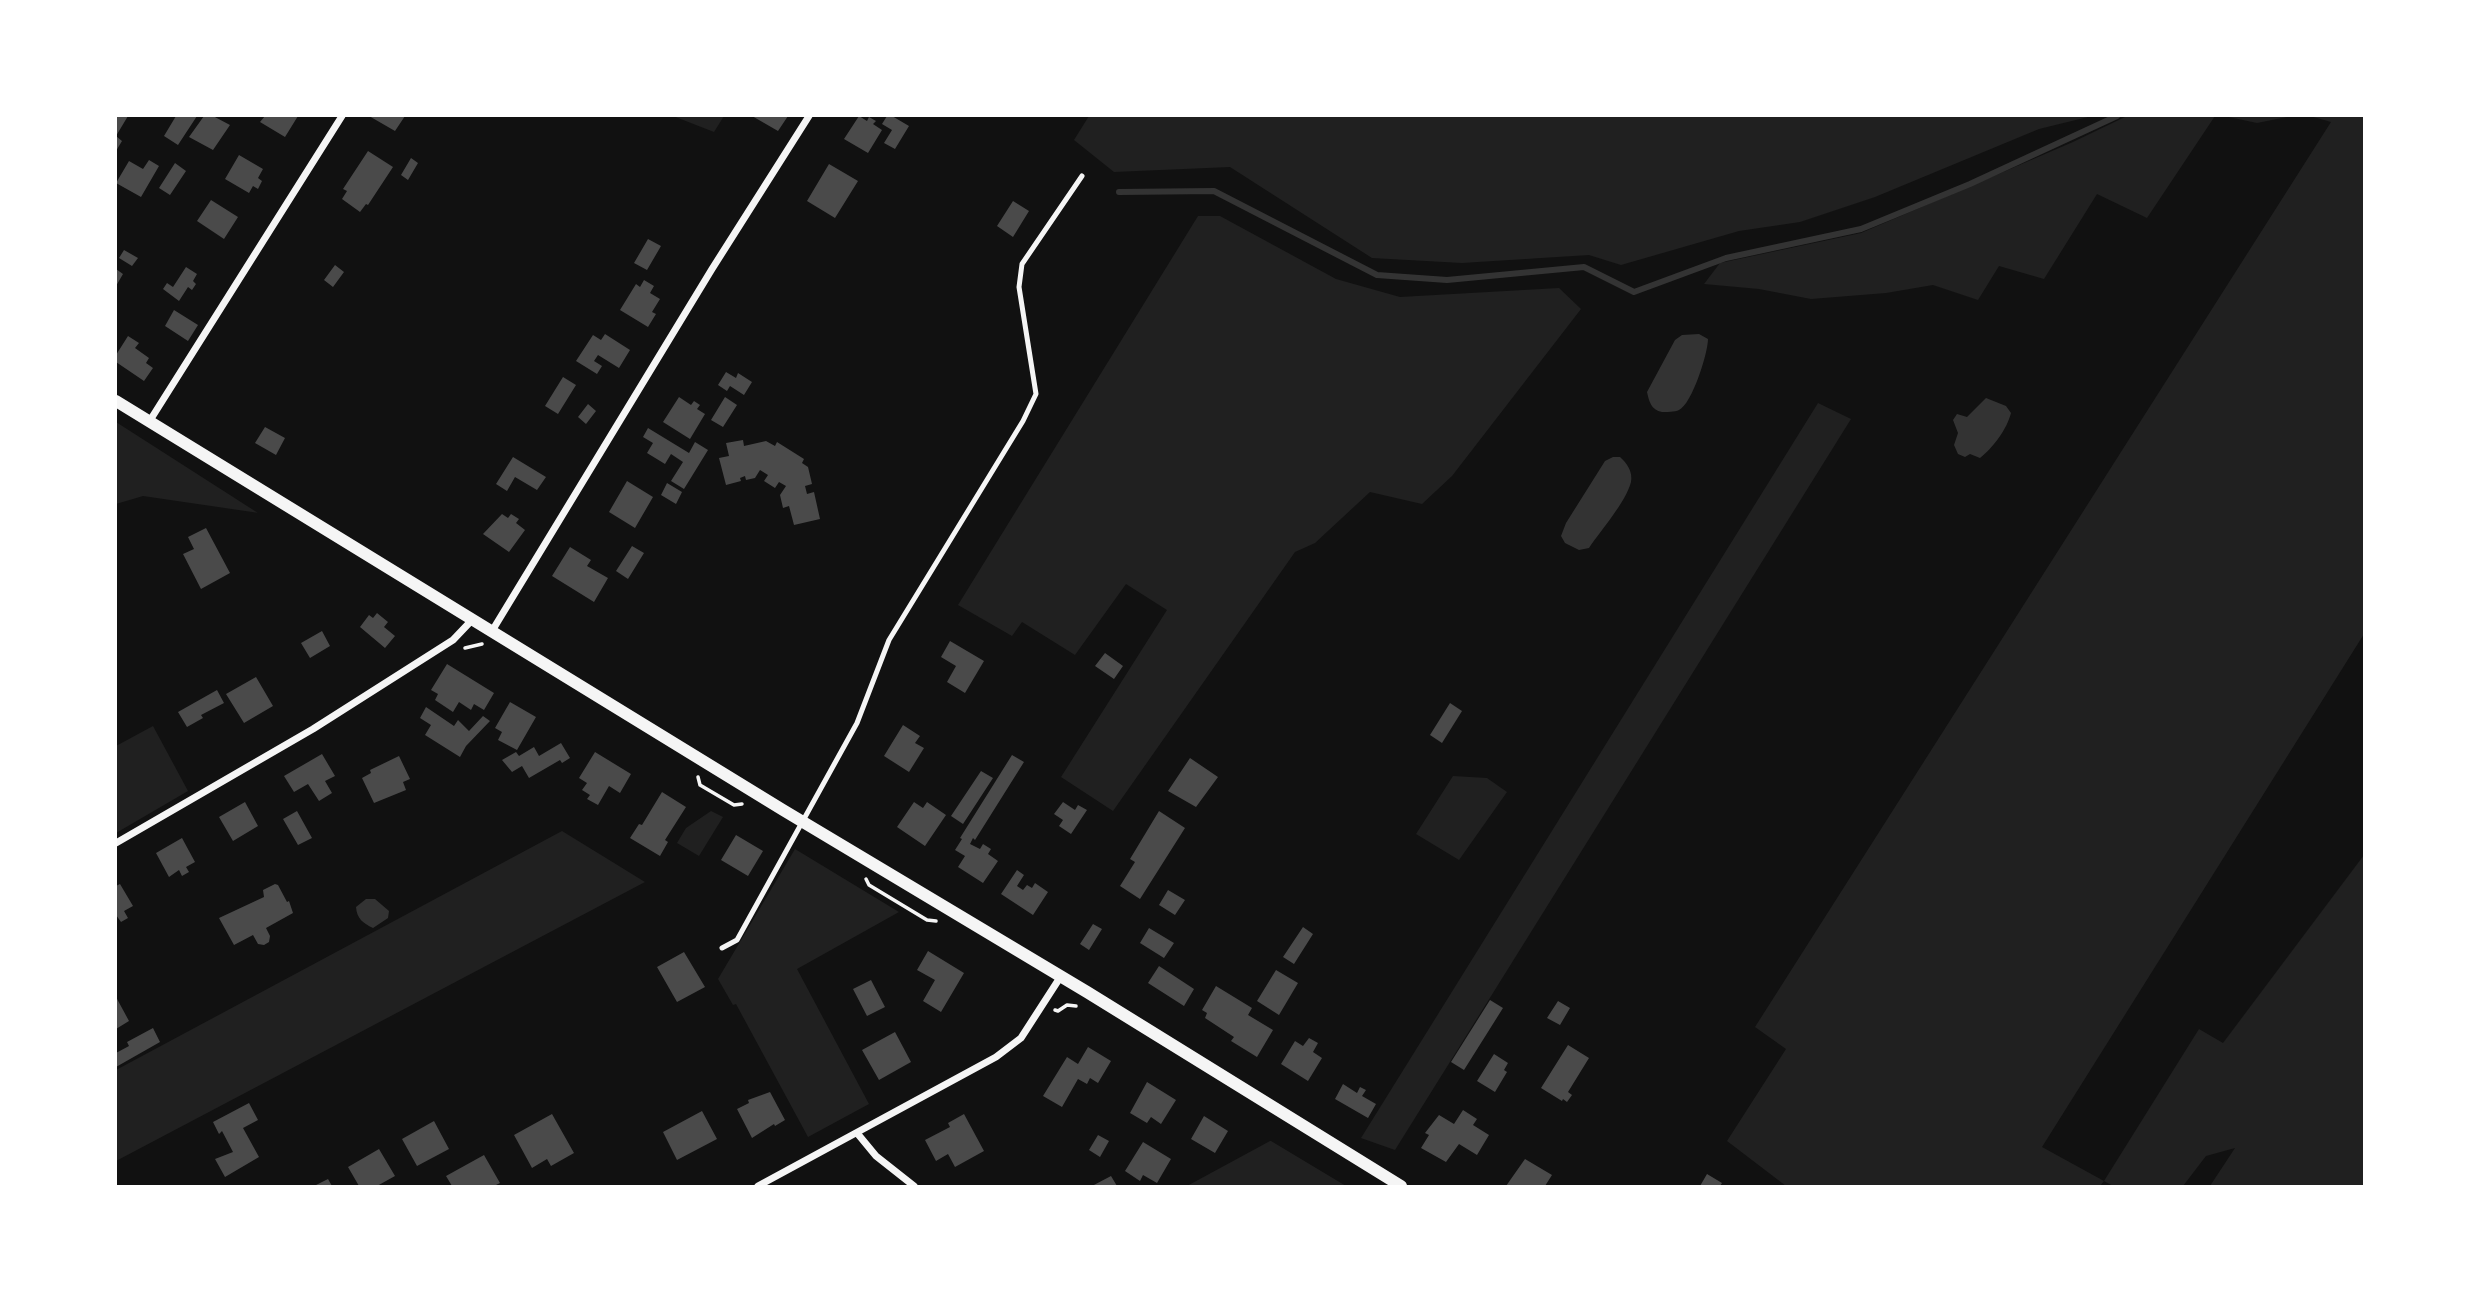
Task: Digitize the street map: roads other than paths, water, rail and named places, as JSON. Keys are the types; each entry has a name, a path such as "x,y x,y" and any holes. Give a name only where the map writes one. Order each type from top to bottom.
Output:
{"street":[{"path":"149,422 342,116"},
{"path":"492,631 809,116"},
{"path":"116,401 801,821 1062,976 1401,1186"},
{"path":"116,843 313,729 453,640 472,620"},
{"path":"758,1186 996,1057 1021,1038 1062,976"},
{"path":"857,1133 876,1156 914,1186"}],"lane":[{"path":"722,948 737,940 857,723 889,639 1023,421 1036,394 1019,287 1022,264 1082,176"}],"waterway":[{"path":"1119,192 1214,191 1377,275 1447,280 1584,267 1634,292 1726,258 1861,229 1970,184 2117,116"}]}
